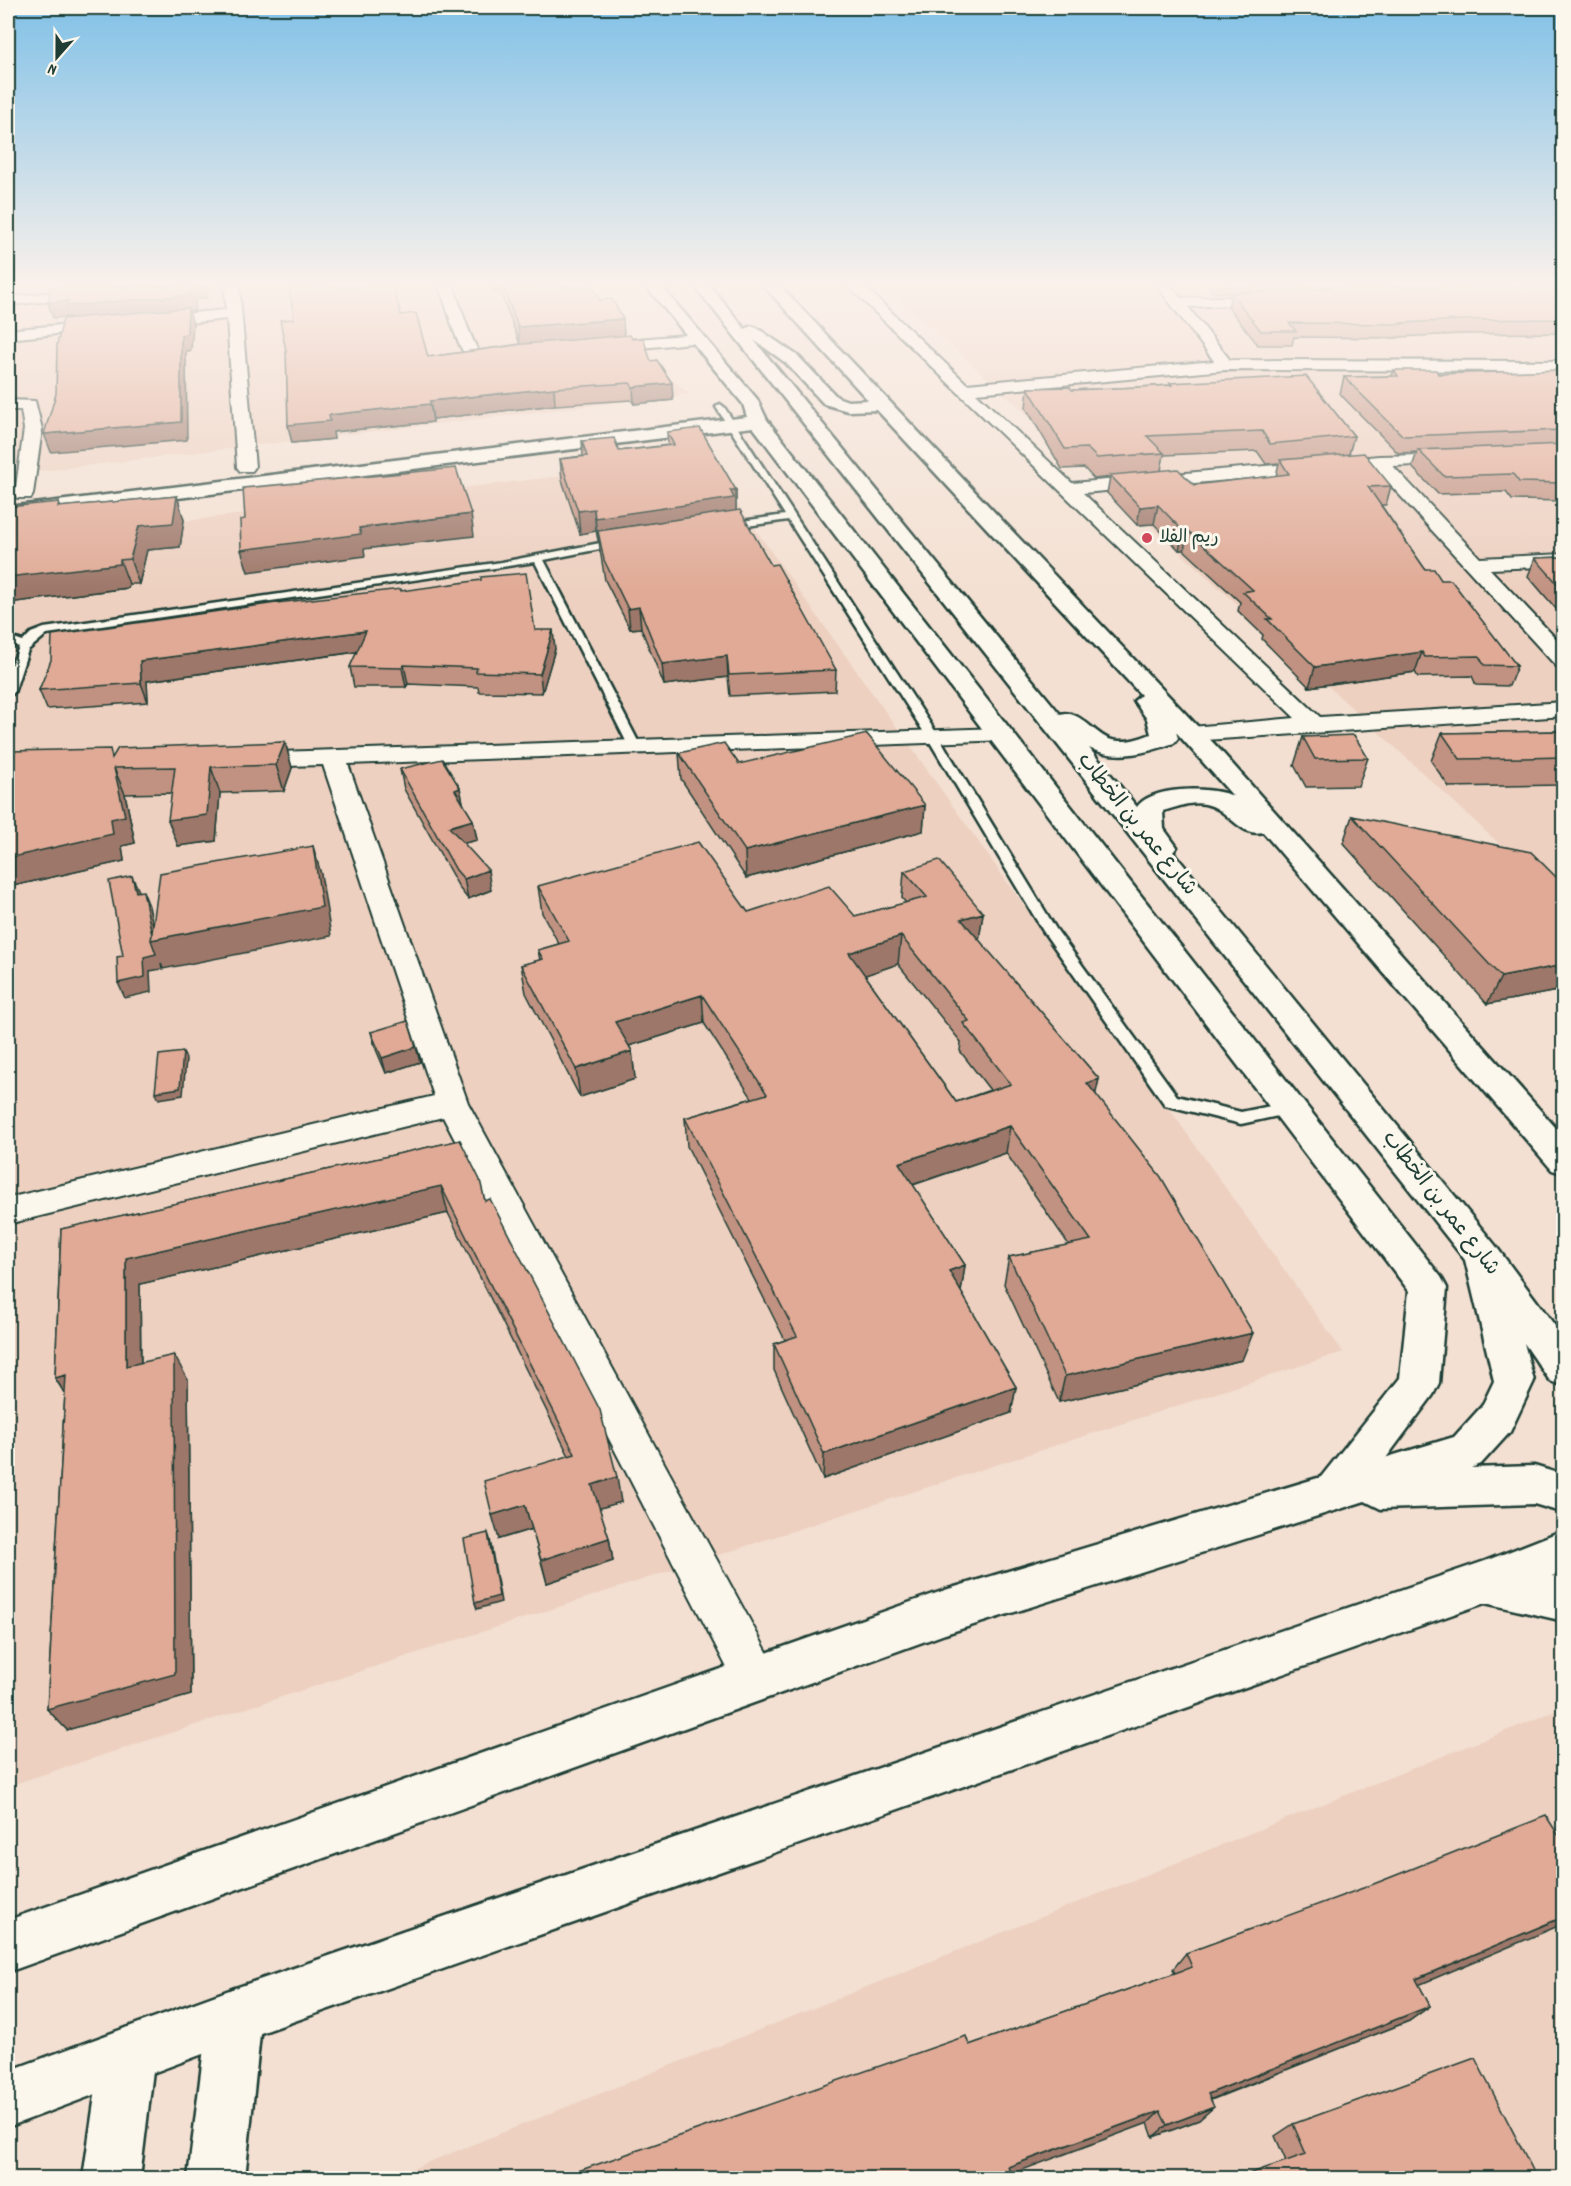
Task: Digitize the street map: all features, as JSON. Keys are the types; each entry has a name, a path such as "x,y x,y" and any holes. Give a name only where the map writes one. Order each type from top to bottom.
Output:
{"main road":[{"path":"729,388 747,416 1000,735 1428,1288 1419,1383 1336,1491"},
{"name":"شارع عمر بن الخطاب","path":"784,388 1482,1255 1563,1369"},
{"path":"817,388 829,402 840,406 882,404"},
{"path":"867,388 1191,734 1563,1161"},
{"path":"16,495 720,407 747,416"},
{"path":"8,513 747,416"},
{"path":"1002,659 1080,733 1106,748 1138,748 1165,738 1159,718 1097,633"},
{"path":"1241,955 1150,829 1150,807 1179,796 1212,795 1249,820 1351,916"},
{"path":"8,1946 945,1612 1467,1451 1496,1419 1514,1381 1482,1255"},
{"path":"1336,1491 1534,1485 1563,1494"},
{"path":"8,2099 235,2014 1485,1582 1563,1550"},
{"path":"1485,1582 1563,1600"},
{"path":"216,2178 235,2014"},
{"path":"111,2178 128,2054"}],"street":[{"path":"240,388 246,467"},
{"path":"963,389 974,388"},
{"path":"963,389 1314,724"},
{"path":"8,405 29,405 33,429 16,495"},
{"path":"1068,489 1379,460 1472,458"},
{"path":"1379,460 1563,661"},
{"path":"1475,564 1563,560"},
{"path":"1191,734 1563,709"},
{"path":"228,761 1000,735"},
{"path":"333,758 452,1103 757,1679"},
{"path":"8,1211 452,1103"}],"lane":[{"path":"720,407 747,416 791,517 933,737 1050,931 1172,1101 1241,1119 1290,1108"},
{"path":"712,528 791,517"},
{"path":"8,693 18,655 34,636 44,631 538,558 634,540"},
{"path":"538,558 635,747"},
{"path":"8,639 25,645"}],"shaded area":[{"path":"8,388 682,388 689,394 8,475"},
{"path":"998,388 1563,388 1563,903 1372,726"},
{"path":"705,459 1343,1352 8,1786 8,542"},
{"path":"1563,1708 1563,2178 389,2178"}],"building":[{"path":"56,388 181,388 181,422 44,434"},
{"path":"287,388 554,388 430,401 430,404 329,415 330,421 288,425"},
{"path":"1028,388 1071,388 1072,390 1316,388 1354,436 1270,444 1262,431 1147,436 1164,453 1097,458 1087,448 1065,449"},
{"path":"1355,388 1563,388 1563,430 1403,436"},
{"path":"700,428 736,490 730,490 734,498 595,518 594,509 578,511 560,459 587,456 582,441 614,438 619,451 674,445 667,432"},
{"path":"1563,444 1563,483 1519,482 1513,474 1444,476 1418,450"},
{"path":"1364,453 1391,486 1368,487 1425,569 1434,569 1441,580 1451,580 1517,666 1484,665 1479,656 1425,657 1422,652 1315,667 1267,619 1272,619 1243,592 1253,590 1188,531 1183,531 1158,505 1140,507 1110,475 1178,469 1194,485 1289,474 1280,460"},
{"path":"456,468 471,514 359,528 361,534 241,550 240,520 245,519 243,488"},
{"path":"177,496 173,523 139,526 130,559 120,560 120,564 8,577 8,507 59,502 58,507"},
{"path":"740,510 771,565 777,564 836,670 729,675 727,656 662,664 639,607 628,609 604,560 598,531"},
{"path":"1563,557 1563,590 1535,558"},
{"path":"526,573 535,630 553,630 540,674 476,672 477,668 404,665 402,668 350,667 366,631 140,661 141,683 39,690 51,660 52,635 276,603 401,589 401,591 481,580 481,577"},
{"path":"1563,731 1563,757 1524,758 1460,759 1442,733"},
{"path":"867,734 925,805 745,851 679,753 724,743 739,764"},
{"path":"1354,735 1368,758 1315,759 1303,737"},
{"path":"285,742 276,765 211,767 207,815 168,820 175,767 114,768 125,816 111,819 113,834 8,858 8,751 110,749 112,758 118,748"},
{"path":"442,759 460,788 455,790 473,820 449,827 488,870 464,879 456,870 400,769"},
{"path":"1352,816 1531,852 1563,884 1563,965 1501,977"},
{"path":"698,842 748,912 829,886 855,916 927,897 904,871 939,860 983,913 961,919 1099,1079 1087,1083 1161,1177 1253,1333 1065,1376 1009,1257 1091,1240 1010,1126 899,1163 965,1265 949,1271 1016,1387 824,1454 774,1344 797,1336 685,1118 767,1094 702,995 615,1022 632,1051 576,1069 521,965 543,959 538,950 569,941 538,886","holes":["901,936 969,1021 963,1023 1011,1084 956,1102 849,953"]},
{"path":"313,846 322,907 151,940 160,873"},
{"path":"132,876 136,892 143,891 151,940 156,954 144,957 145,977 118,983 117,957 123,956 109,881"},
{"path":"408,1021 416,1047 382,1058 371,1032"},
{"path":"183,1052 180,1088 155,1092 159,1055"},
{"path":"460,1140 480,1180 485,1201 490,1199 600,1410 617,1477 592,1485 609,1538 541,1560 525,1505 492,1515 484,1481 575,1454 441,1186 126,1258 126,1366 174,1355 175,1674 47,1709 66,1375 55,1378 61,1229"},
{"path":"488,1533 499,1596 475,1603 464,1539"},
{"path":"1546,1816 1563,1842 1563,1917 1416,1979 1430,2006 1208,2094 1214,2107 1167,2125 1160,2111 1008,2167 1012,2178 558,2178 966,2036 969,2045 1192,1967 1186,1953 1366,1887"},
{"path":"1475,2058 1537,2178 1237,2178 1306,2154 1293,2124"}],"place":[{"name":"ريم الفلا","path":"1147,538"}]}
